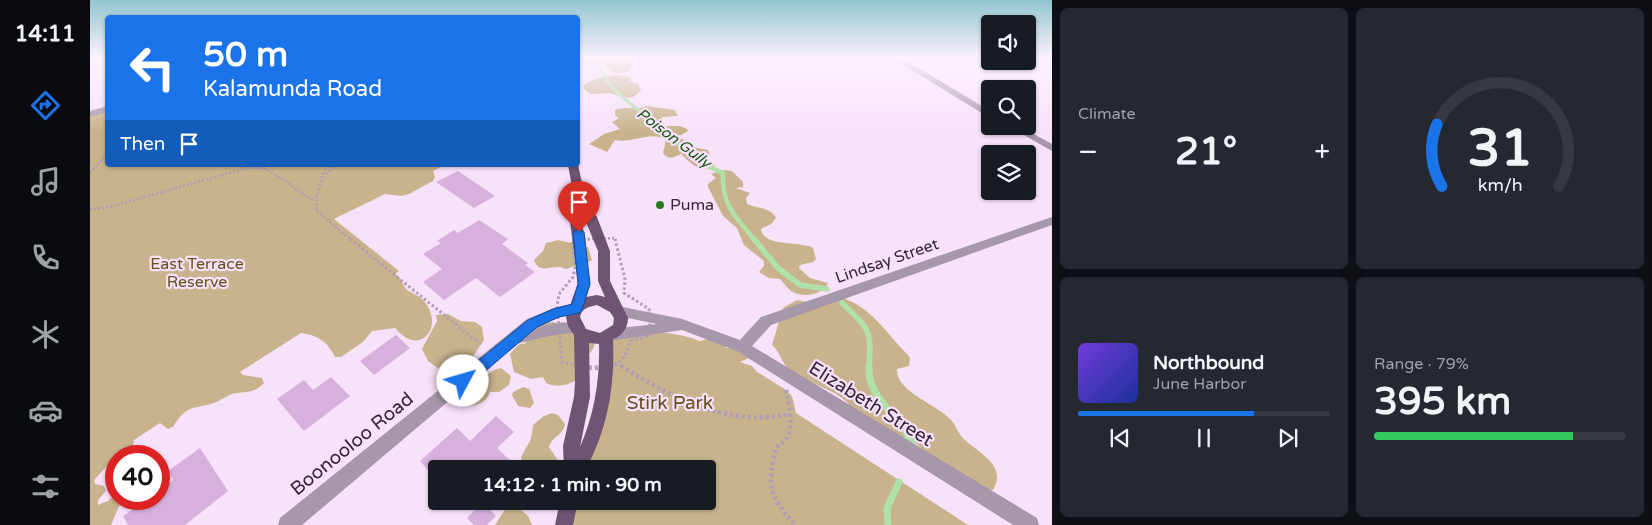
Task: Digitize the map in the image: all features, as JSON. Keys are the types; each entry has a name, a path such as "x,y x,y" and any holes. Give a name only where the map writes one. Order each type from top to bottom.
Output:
{"main road":[{"path":"573,167 581,203 591,217 604,250 604,281 618,310 621,322 615,332 608,336 590,337 578,331"},
{"path":"572,460 571,446 582,397 583,382 578,331 572,322 584,284 576,221 581,203"},
{"path":"576,308 583,303 597,300 605,301 618,310"},
{"path":"582,460 588,450 601,407 608,369 608,336"},
{"path":"564,525 566,510"}],"street":[{"path":"936,82 981,110"},
{"path":"90,114 105,110"},
{"path":"1028,135 1052,148"},
{"name":"Lindsay Street","path":"742,347 766,321 1052,221"},
{"name":"Boonooloo Road","path":"287,525 515,340 532,323 548,315 576,308"},
{"name":"Elizabeth Street","path":"618,310 687,327 723,338 742,347 1030,525"},
{"name":"Elizabeth Street","path":"608,336 687,327"},
{"name":"Boonooloo Road","path":"515,340 549,330 578,331"}],"path":[{"path":"90,173 105,158"},
{"path":"90,208 105,208 251,167"},
{"path":"262,167 296,186 314,201 317,211 325,219 479,343"},
{"path":"314,201 326,167"},
{"path":"324,176 335,167"},
{"path":"618,364 676,398 696,405 759,419 790,414"},
{"path":"786,388 792,426 784,443 776,447 769,477 769,486 776,502 795,525"}],"green space":[{"path":"634,82 638,84 641,90 633,97 626,98 608,93 589,93 583,87 585,84"},
{"path":"646,106 675,110 678,116 662,117 664,126 680,126 687,129 688,131 674,137 689,141 693,147 708,150 710,155 705,159 714,163 714,166 699,168 681,154 667,157 663,153 666,140 660,137 615,140 607,152 589,144 604,134 620,129 612,122 619,118 615,115 615,110"},
{"name":"East Terrace Reserve","path":"105,110 105,167 441,167 433,171 435,177 433,181 409,194 401,196 385,194 334,219 399,271 395,274 406,289 423,300 432,319 431,328 427,335 421,339 414,340 405,337 395,328 372,331 363,342 341,357 335,357 322,340 312,335 301,333 240,372 243,375 262,378 264,383 257,389 232,394 214,403 190,409 182,415 173,427 168,429 160,423 134,440 133,445 105,445 105,468 94,480 95,484 104,486 105,488 105,492 98,500 98,505 105,502 105,510 117,510 111,525 90,525 90,114"},
{"path":"723,170 732,171 743,182 743,187 736,188 750,193 746,198 747,204 767,210 776,218 771,224 761,229 764,235 775,241 800,244 813,248 816,259 813,262 800,265 799,268 810,278 828,283 821,291 801,295 790,290 780,279 769,278 759,272 764,266 764,261 744,245 737,228 723,216 708,187 708,184 716,178 711,174"},
{"path":"558,240 588,247 592,260 567,269 539,267 534,260 543,251 546,243"},
{"path":"840,297 861,307 877,321 907,354 910,358 909,366 897,369 898,377 910,391 945,414 953,422 962,437 989,460 997,473 997,481 993,490 985,489 924,451 910,438 905,437 900,441 853,411 842,398 797,375 787,367 772,345 783,308 797,300 808,302"},
{"path":"448,314 461,321 475,322 482,327 484,340 472,358 439,369 428,361 422,349 437,321 436,315"},
{"path":"553,322 592,336 594,344 594,348 589,354 586,370 582,376 576,381 561,386 546,383 543,377 531,379 514,372 510,354 518,345 526,343 527,335 542,323"},
{"name":"Stirk Park","path":"650,330 699,341 708,339 725,344 726,348 744,348 749,358 740,362 752,366 757,372 783,388 792,396 796,413 968,525 564,525 567,510 716,510 716,460 582,460 588,450 606,337"},
{"path":"501,368 511,376 509,385 499,392 490,392 482,402 470,406 464,399 463,394 481,386 488,374"},
{"path":"523,387 529,389 534,403 530,408 518,406 512,395 513,392"},
{"path":"552,413 558,415 565,424 562,431 549,447 557,460 522,460 521,457 531,439 533,425 544,416"},
{"path":"505,510 521,510 528,516 532,525 495,525"}],"building":[{"path":"458,171 495,196 474,208 436,182"},
{"path":"479,220 508,239 502,244 528,263 525,265 535,272 500,297 476,278 444,300 423,282 442,269 423,254 441,243 437,241 454,230 458,233"},
{"path":"396,335 410,348 374,375 360,361"},
{"path":"331,377 350,396 304,431 277,399 304,380 313,390"},
{"path":"496,416 514,432 497,448 510,460 428,460 428,470 420,461 457,428 470,441"},
{"path":"200,448 228,491 185,525 128,525 123,516 132,510 170,510 170,482 173,480 170,470"},
{"path":"475,510 490,510 496,516 487,525 474,525 467,518"}],"waterway":[{"name":"Poison Gully","path":"609,82 612,88 672,139"},
{"path":"670,138 705,165 723,173 724,193 727,202 736,217 755,240"},
{"path":"754,239 778,268 800,285 827,289"},
{"name":"Poison Gully","path":"842,303 867,330 870,345 869,366"},
{"name":"Poison Gully","path":"869,366 873,388 900,423 911,442"},
{"path":"888,525 887,508 899,482"}],"place":[{"name":"Puma","path":"660,205"}],"route":[{"path":"463,381 515,340 532,323 557,312 575,310 584,284 584,268 579,232"}]}
